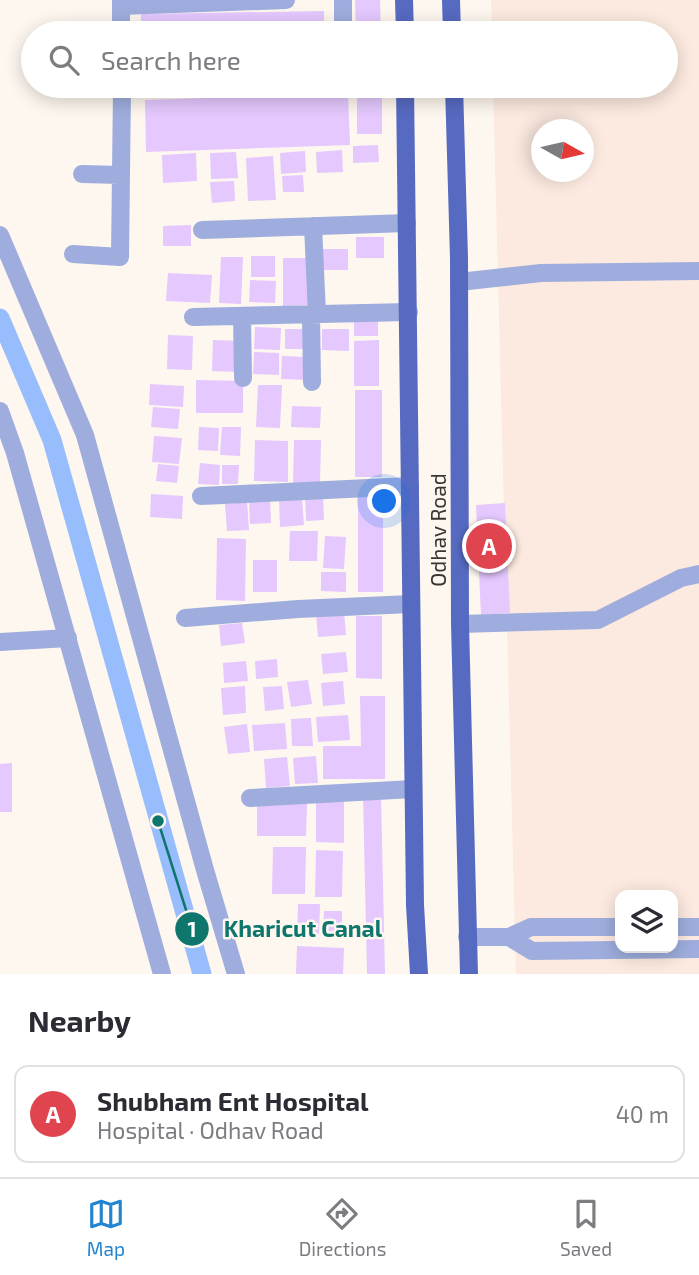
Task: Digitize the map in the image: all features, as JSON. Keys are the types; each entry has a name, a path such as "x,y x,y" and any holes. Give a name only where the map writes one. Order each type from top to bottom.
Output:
{"main road":[{"path":"404,0 405,21"},
{"path":"452,0 452,21"},
{"name":"Odhav Road","path":"405,98 413,789 418,974"},
{"name":"Odhav Road","path":"454,98 459,282 460,624 469,974"}],"street":[{"path":"121,21 121,3 286,0"},
{"path":"343,0 343,21"},
{"path":"72,254 120,257 122,98"},
{"path":"82,174 121,174"},
{"path":"202,230 407,222"},
{"path":"312,382 313,226"},
{"path":"0,235 85,435 236,974"},
{"path":"459,282 541,273 699,271"},
{"path":"193,317 409,312"},
{"path":"242,316 243,378"},
{"path":"0,411 8,454 68,638 162,974"},
{"path":"201,496 410,486"},
{"path":"460,624 598,620 681,578 699,574"},
{"path":"185,618 411,604"},
{"path":"0,642 68,638"},
{"path":"250,798 413,789"},
{"path":"467,937 509,937 531,927 615,927"},
{"path":"678,927 699,927"},
{"path":"509,937 532,951 699,949"}],"shaded area":[{"path":"491,0 699,0 699,974 516,974 493,98 678,98 678,21 492,21"}],"building":[{"path":"355,0 380,0 381,21 356,21"},
{"path":"324,11 324,21 141,21 141,14"},
{"path":"348,98 350,145 146,152 145,100"},
{"path":"357,98 382,98 382,134 357,134"},
{"path":"378,145 379,162 353,163 353,146"},
{"path":"342,150 343,172 317,173 316,152"},
{"path":"305,151 306,172 281,174 280,153"},
{"path":"236,152 238,178 211,179 210,153"},
{"path":"196,153 197,181 163,183 162,155"},
{"path":"273,156 276,200 248,201 246,158"},
{"path":"303,175 304,192 283,192 282,176"},
{"path":"234,181 235,201 212,203 210,182"},
{"path":"191,225 191,246 163,246 163,226"},
{"path":"356,237 384,237 384,258 356,258"},
{"path":"321,249 348,249 348,270 321,270"},
{"path":"251,256 275,256 275,277 251,277"},
{"path":"221,257 243,257 241,304 219,303"},
{"path":"283,258 309,258 309,305 283,306"},
{"path":"168,273 212,275 210,303 166,301"},
{"path":"250,280 276,281 275,303 249,302"},
{"path":"378,319 378,336 354,336 354,320"},
{"path":"255,327 281,328 280,350 254,349"},
{"path":"285,329 306,329 305,349 285,349"},
{"path":"322,329 349,329 349,351 322,350"},
{"path":"168,335 193,336 192,370 167,369"},
{"path":"213,340 242,341 241,372 212,371"},
{"path":"379,340 379,386 354,386 354,341"},
{"path":"254,352 279,353 279,375 253,374"},
{"path":"282,356 307,357 306,380 281,379"},
{"path":"196,380 243,381 243,413 196,413"},
{"path":"150,384 184,386 183,407 149,405"},
{"path":"258,385 282,385 280,428 256,427"},
{"path":"355,390 382,390 382,477 355,477"},
{"path":"292,406 321,407 320,428 291,427"},
{"path":"153,407 180,409 178,429 151,427"},
{"path":"199,427 219,428 218,451 198,450"},
{"path":"222,427 241,427 240,456 220,455"},
{"path":"154,436 182,438 179,464 152,462"},
{"path":"255,440 288,441 288,482 254,481"},
{"path":"294,440 321,440 320,483 293,483"},
{"path":"200,463 220,465 219,485 198,484"},
{"path":"158,464 179,466 177,483 156,481"},
{"path":"222,465 239,465 238,484 222,484"},
{"path":"151,494 183,496 182,519 150,517"},
{"path":"323,495 324,520 306,521 305,496"},
{"path":"358,496 383,496 383,592 358,592"},
{"path":"302,497 304,525 280,527 279,498"},
{"path":"270,498 271,523 250,524 249,500"},
{"path":"247,502 249,530 227,531 225,504"},
{"path":"505,503 510,613 481,615 476,505"},
{"path":"290,531 318,531 317,561 289,561"},
{"path":"325,536 346,537 344,569 323,568"},
{"path":"217,538 246,539 245,601 216,600"},
{"path":"253,560 277,560 277,592 253,592"},
{"path":"321,572 346,572 346,592 321,591"},
{"path":"344,612 346,635 318,637 316,614"},
{"path":"356,616 382,616 382,679 356,678"},
{"path":"242,623 245,643 221,646 219,625"},
{"path":"346,652 348,672 323,674 321,654"},
{"path":"277,659 278,677 256,679 255,661"},
{"path":"246,661 248,681 224,683 223,663"},
{"path":"308,680 312,704 291,707 287,682"},
{"path":"343,681 345,704 323,706 321,683"},
{"path":"245,686 246,713 223,715 221,688"},
{"path":"282,686 284,709 265,711 263,687"},
{"path":"360,696 385,696 385,779 323,779 323,746 361,746"},
{"path":"348,715 350,740 318,742 316,717"},
{"path":"311,718 313,746 292,746 291,719"},
{"path":"285,723 287,749 254,751 252,725"},
{"path":"247,724 250,752 228,754 224,727"},
{"path":"316,756 318,783 295,784 293,758"},
{"path":"287,757 290,786 266,788 264,759"},
{"path":"12,763 12,812 0,812 0,764"},
{"path":"316,794 344,794 344,843 316,842"},
{"path":"363,795 381,795 385,974 367,974"},
{"path":"257,804 307,804 306,836 257,836"},
{"path":"273,847 306,847 305,894 272,894"},
{"path":"316,850 343,851 342,897 315,897"},
{"path":"298,904 320,904 319,934 297,933"},
{"path":"324,911 342,911 342,934 323,933"},
{"path":"297,946 344,948 343,974 296,974"}],"waterway":[{"path":"0,318 52,440 202,974"}],"place":[{"name":"Shubham Ent Hospital","path":"489,546"},
{"name":"Kharicut Canal","path":"158,821"}]}
